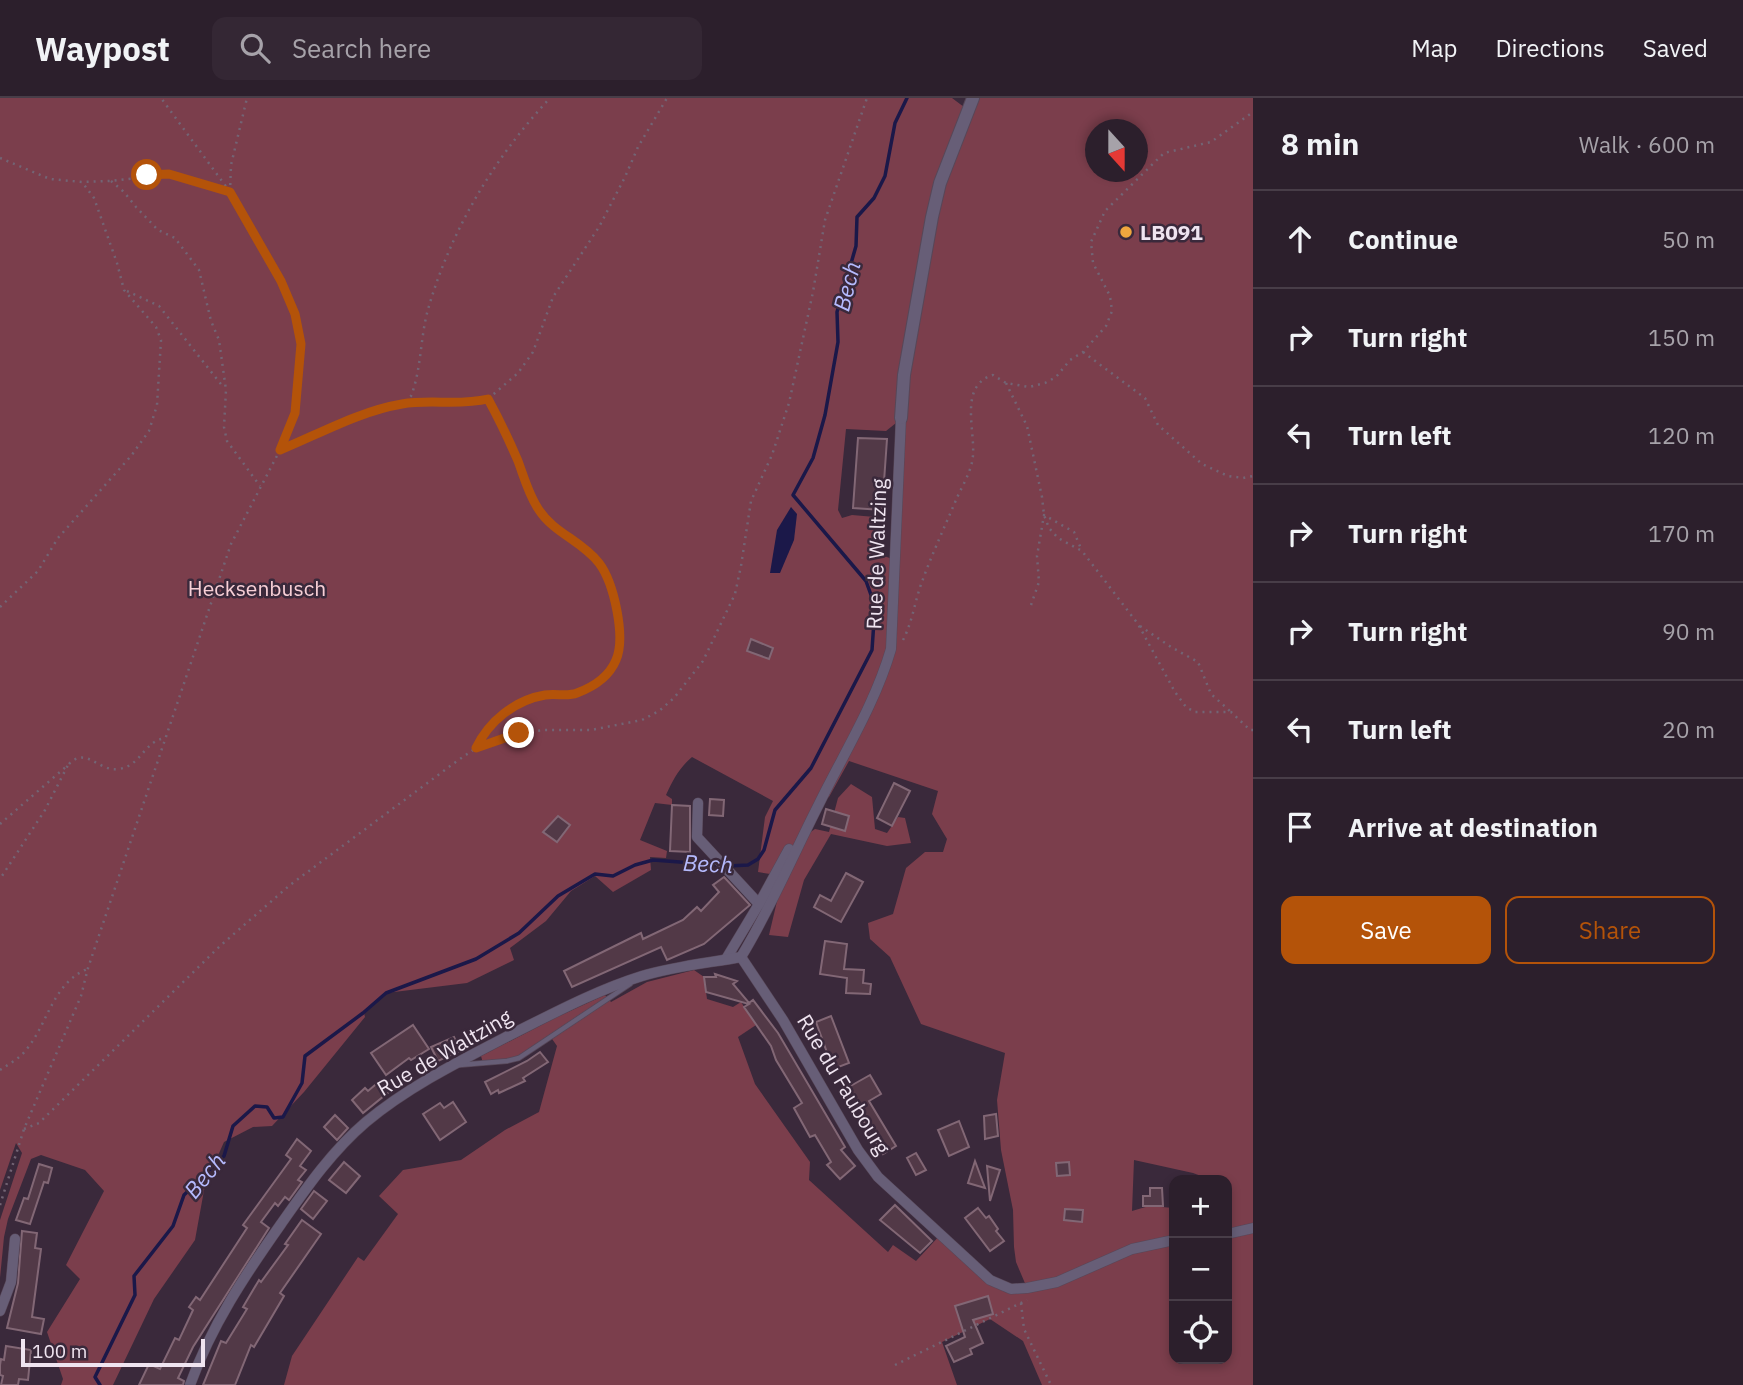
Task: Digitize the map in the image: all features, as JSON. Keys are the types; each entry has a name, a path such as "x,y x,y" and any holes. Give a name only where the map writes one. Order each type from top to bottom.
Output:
{"street":[{"name":"Rue de Waltzing","path":"190,1385 203,1349 242,1279 315,1175 368,1120 451,1066 555,1012 642,976 685,965 741,957 762,922 801,838 881,683 891,649 904,374 940,183 970,104"},
{"path":"698,803 697,837 759,904"},
{"path":"726,960 795,840 801,838"},
{"name":"Rue du Faubourg","path":"741,957 783,1020 858,1150 878,1177 990,1280 1030,1293"},
{"path":"1232,1233 1253,1227"},
{"path":"0,1311 10,1282 15,1239"},
{"path":"1030,1293 1132,1249 1169,1241"}],"lane":[{"path":"451,1066 519,1058 642,976"}],"path":[{"path":"0,1205 24,1129 81,996 88,968 231,544 280,450 295,413 301,344 295,314 281,281 230,192 161,98"},
{"path":"230,192 231,165 247,98"},
{"path":"404,403 414,388 420,346 440,274 472,204 520,130 550,98"},
{"path":"280,450 376,410 404,403 471,403 488,399 518,373 533,352 553,298 599,227 638,147 667,98"},
{"path":"24,1129 39,1123 220,946 290,885 476,748 519,733 591,730 642,720 659,711 674,698 703,661 735,594 751,500 772,455 789,403 813,292 825,220 867,98"},
{"path":"891,649 902,641 908,630 921,583 969,471 973,456 970,405 976,385 993,375 1006,383 1029,387 1045,383 1083,352 1106,326 1112,311 1110,296 1093,263 1091,242 1105,211 1164,153 1211,142 1253,113"},
{"path":"0,158 50,179 111,181 169,174 230,192"},
{"path":"111,181 158,230 175,238 199,270 211,321 219,340 226,390 224,427 228,441 260,486"},
{"path":"0,607 38,571 58,538 123,466 149,431 158,405 160,340 156,327 124,290 94,198 82,182"},
{"path":"124,290 159,306 226,390"},
{"path":"1083,352 1145,398 1158,425 1202,464 1228,476 1253,476"},
{"path":"1006,383 1027,426 1044,515 1049,528 1058,538 1082,551"},
{"path":"476,748 496,718 521,702 546,695 573,695 597,684 615,662 620,648 610,582 598,563 577,543 551,527 537,508 509,439 488,399"},
{"path":"1044,515 1074,532 1082,551 1138,624 1186,707 1195,712 1231,712"},
{"path":"1031,605 1040,582 1037,556 1044,515"},
{"path":"1138,624 1198,662 1211,694 1253,730"},
{"path":"0,824 74,758 82,756 114,770 129,767 139,760 150,743 166,738"},
{"path":"0,879 45,810 68,765"},
{"path":"0,1070 16,1061 27,1050 65,984 88,968"},
{"path":"895,1365 1021,1303 1030,1293"},
{"path":"1021,1303 1024,1329 1051,1385"}],"green space":[{"name":"Hecksenbusch","path":"0,98 952,98 964,107 968,98 1253,98 1253,1385 1042,1385 1023,1341 990,1319 942,1342 957,1385 284,1385 292,1356 358,1257 364,1261 398,1214 379,1196 403,1170 461,1160 505,1130 539,1112 557,1046 550,1036 519,1058 483,1063 481,1056 605,995 611,1002 647,982 694,970 704,977 707,999 733,1007 741,1002 756,1025 738,1037 755,1084 810,1162 809,1180 888,1252 893,1245 916,1261 942,1233 990,1280 1027,1288 1016,1262 1013,1210 1001,1150 997,1100 1005,1053 921,1024 890,957 870,939 868,923 893,914 906,868 925,852 943,852 947,839 932,814 938,791 849,761 829,797 820,801 803,837 815,829 829,832 838,798 851,784 872,797 875,829 887,833 898,817 905,818 911,843 887,846 831,834 804,880 788,937 769,935 783,876 758,872 765,817 773,801 692,757 683,765 666,795 672,799 672,805 655,803 640,840 667,851 666,858 650,857 651,870 613,892 595,876 571,891 546,921 510,948 514,960 467,983 386,993 364,1013 365,1017 304,1092 272,1126 253,1127 224,1142 205,1185 195,1240 154,1299 113,1385 61,1385 63,1379 47,1332 80,1279 66,1265 104,1191 85,1170 41,1155 31,1159 8,1219 0,1278 0,1220 22,1153 16,1143 0,1190","holes":["901,419 895,560 873,552 875,517 852,515 842,518 838,510 846,429 886,431"]}],"shaded area":[{"path":"791,507 797,514 794,540 780,573 770,573 777,530"}],"building":[{"path":"858,438 887,439 882,510 853,508"},
{"path":"751,639 773,648 769,659 747,651"},
{"path":"894,783 910,791 892,826 877,818"},
{"path":"710,799 724,800 723,816 709,815"},
{"path":"672,805 690,806 690,852 670,851"},
{"path":"826,809 849,816 845,831 822,824"},
{"path":"558,816 570,825 557,842 543,832"},
{"path":"846,873 863,882 841,922 814,907 820,895 831,901"},
{"path":"724,877 750,905 704,944 667,960 661,947 572,987 564,971 641,933 643,939 683,920 697,907 701,911 719,892 713,885"},
{"path":"825,941 847,944 844,969 864,970 863,983 871,984 870,994 846,993 847,978 820,974"},
{"path":"715,974 737,981 733,984 749,1003 753,1000 778,1033 845,1147 841,1150 855,1166 840,1179 827,1165 831,1162 815,1135 810,1137 794,1108 802,1103 776,1060 771,1046 744,1007 749,1004 706,992 704,977 716,977"},
{"path":"831,1016 849,1063 833,1069 816,1022"},
{"path":"413,1025 429,1049 411,1060 409,1058 386,1075 371,1053"},
{"path":"454,1037 460,1051 438,1061 431,1047"},
{"path":"540,1052 548,1062 523,1078 525,1081 491,1094 485,1082"},
{"path":"870,1075 881,1094 869,1101 896,1146 883,1154 847,1088"},
{"path":"381,1080 390,1091 363,1113 352,1100 365,1088 368,1091"},
{"path":"453,1102 466,1122 440,1140 423,1114 440,1103 444,1108"},
{"path":"996,1114 998,1136 985,1139 984,1116"},
{"path":"335,1115 348,1128 337,1140 324,1127"},
{"path":"959,1121 969,1147 949,1156 938,1130"},
{"path":"297,1139 311,1151 300,1166 306,1170 298,1180 302,1182 289,1200 285,1197 278,1206 275,1203 261,1222 269,1228 193,1347 178,1378 184,1381 183,1385 139,1385 149,1364 160,1369 175,1338 179,1340 193,1310 189,1307 196,1297 200,1300 247,1228 243,1225 291,1159 286,1155"},
{"path":"916,1153 926,1170 916,1175 907,1158"},
{"path":"975,1161 985,1188 968,1183"},
{"path":"344,1162 360,1176 346,1193 329,1180"},
{"path":"1069,1162 1070,1175 1057,1176 1056,1163"},
{"path":"39,1164 52,1168 48,1183 44,1182 30,1224 16,1220 24,1198 28,1199"},
{"path":"987,1166 1000,1170 990,1201"},
{"path":"1150,1188 1162,1188 1163,1206 1143,1206 1143,1196 1150,1196"},
{"path":"314,1191 327,1201 313,1219 301,1209"},
{"path":"895,1205 932,1241 920,1253 880,1220"},
{"path":"978,1208 986,1218 989,1216 1004,1241 990,1251 965,1218"},
{"path":"1065,1209 1083,1210 1082,1222 1064,1220"},
{"path":"302,1220 321,1234 280,1293 284,1296 254,1347 251,1345 235,1385 203,1385 221,1341 226,1343 247,1309 243,1307 259,1280 261,1282 288,1245 285,1244"},
{"path":"22,1231 37,1233 35,1248 41,1249 32,1317 44,1319 41,1334 7,1328 18,1283"},
{"path":"988,1296 993,1314 973,1320 983,1343 970,1349 972,1354 954,1362 946,1346 965,1337 955,1306"},
{"path":"6,1346 31,1350 28,1380 19,1379 18,1385 1,1385 3,1376 0,1375 0,1365 1,1359 4,1360"}],"waterway":[{"name":"Bech","path":"728,866 748,865 758,859 764,850 775,810 811,768 872,650 875,606 866,581 793,495 813,458 825,415 838,342 837,312 856,246 857,217 874,198 885,176 895,123 907,98"},
{"name":"Bech","path":"100,1385 95,1377 135,1295 134,1276 173,1226 184,1195 224,1156 233,1126 255,1106 267,1107 274,1118 283,1117 302,1083 305,1056 386,993 476,959 519,933 558,896 595,874 613,876 653,860 720,865"}],"place":[{"name":"LB091","path":"1126,232"}],"route":[{"path":"147,175 169,174 230,192 281,281 295,314 301,344 295,413 280,450 376,410 404,403 471,403 488,399 509,439 537,508 551,527 577,543 598,563 610,582 616,608 620,648 615,662 597,684 573,695 546,695 521,702 496,718 476,748 519,733"}]}
